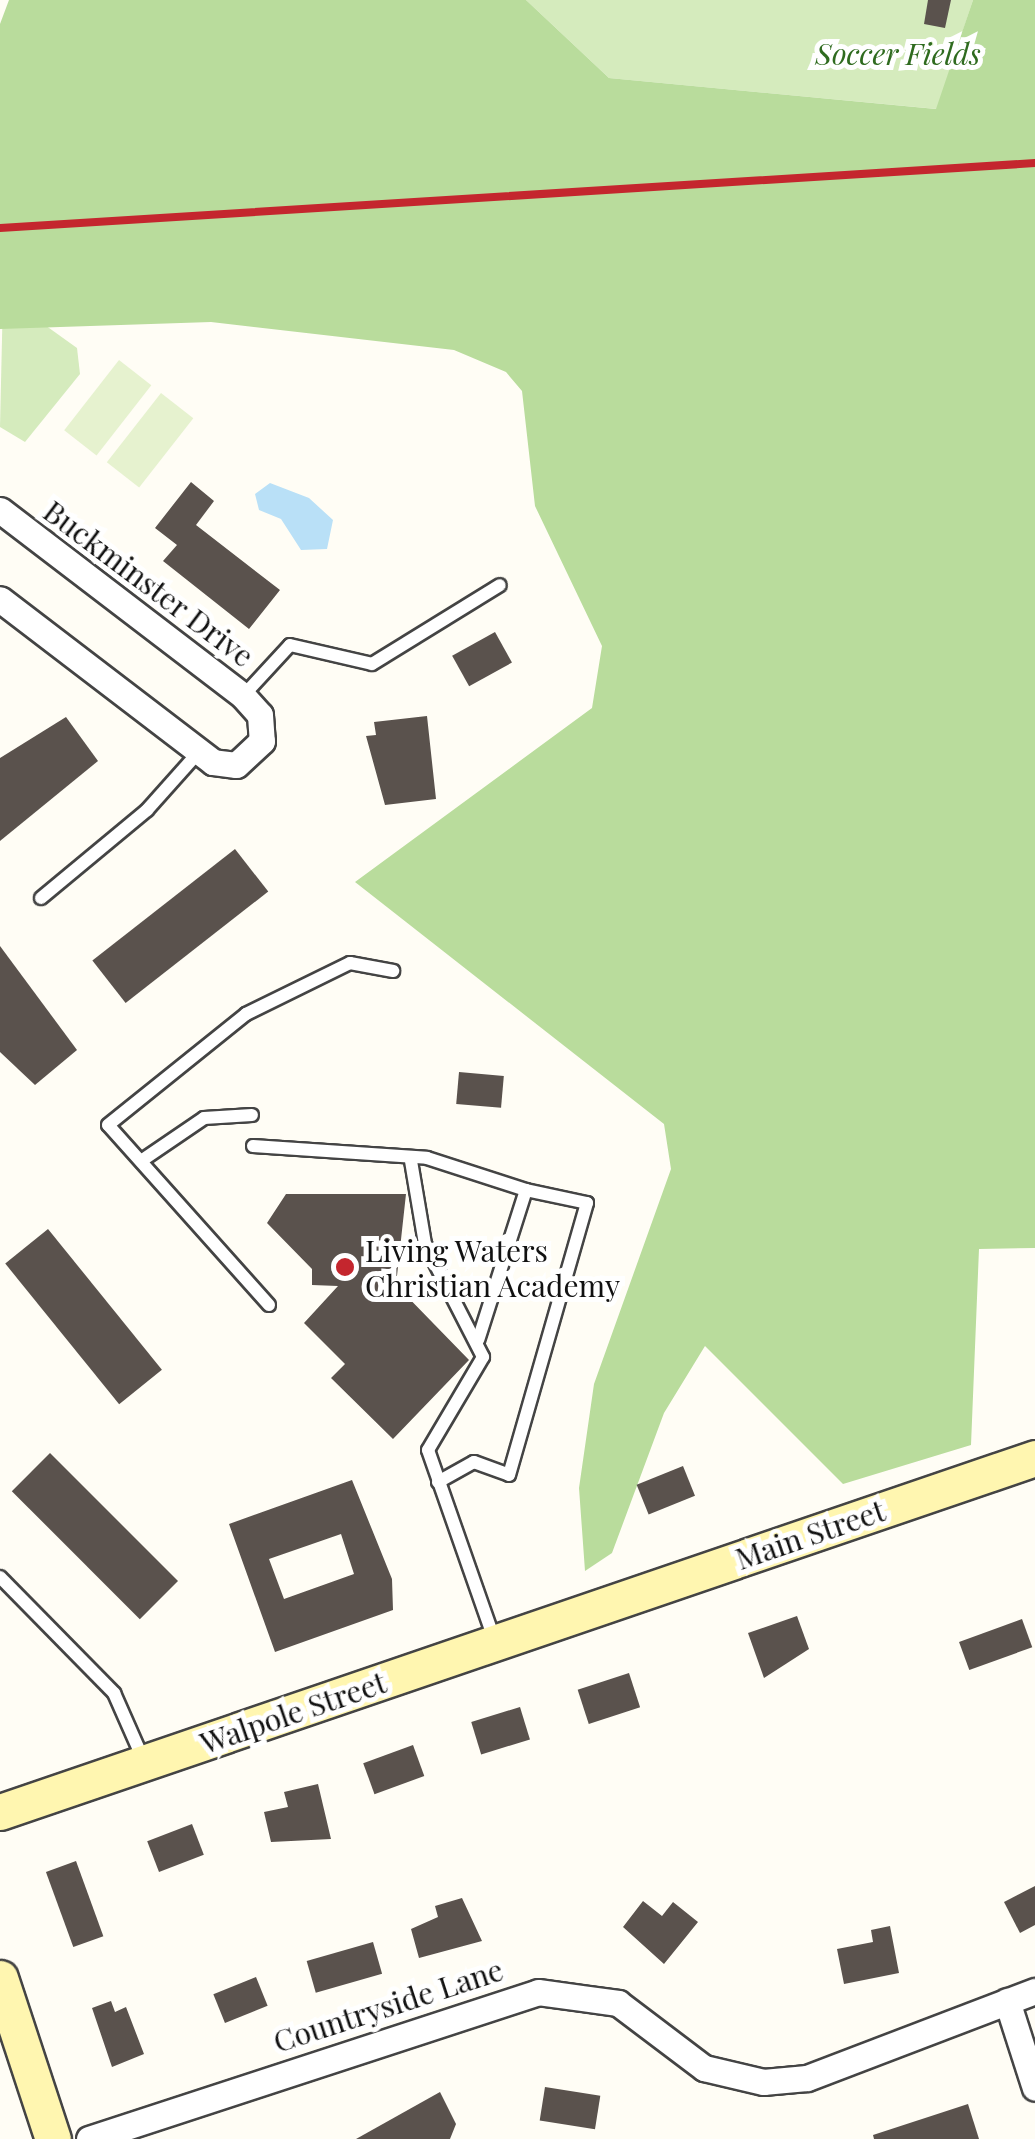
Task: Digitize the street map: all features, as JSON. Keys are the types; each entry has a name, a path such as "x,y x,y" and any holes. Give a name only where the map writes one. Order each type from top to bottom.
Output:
{"main road":[{"name":"Main Street","path":"586,1611 1035,1458"},
{"name":"Walpole Street","path":"0,1812 586,1611"},
{"path":"0,1978 53,2139"}],"street":[{"name":"Buckminster Drive","path":"0,510 243,696 264,728 256,750 236,765 198,753"},
{"path":"0,599 198,753"},
{"name":"Countryside Lane","path":"88,2139 538,1992 618,2003 704,2068 763,2082 807,2078 1035,1991"},
{"path":"1007,2001 1035,2088"}],"lane":[{"path":"243,696 290,645 372,664 500,585"},
{"path":"41,898 148,810 198,753"},
{"path":"269,1305 108,1124 246,1014 350,963 393,971"},
{"path":"140,1161 204,1118 252,1115"},
{"path":"253,1146 411,1161 588,1203 509,1475 474,1462 438,1482"},
{"path":"411,1161 425,1244 478,1340"},
{"path":"496,1642 428,1450 477,1372 478,1340 526,1190"},
{"path":"0,1577 114,1693 144,1762"}],"green space":[{"path":"9,0 526,0 609,78 936,109 973,0 1035,0 1035,1248 979,1249 971,1445 843,1484 705,1346 664,1413 612,1553 585,1571 579,1488 594,1384 671,1169 664,1124 355,882 592,708 602,646 535,506 522,391 506,372 454,350 211,322 0,329 0,24"},
{"name":"Soccer Fields","path":"526,0 973,0 937,109 609,78"},
{"path":"3,295 77,348 80,374 25,442 0,427"},
{"path":"119,360 151,385 97,455 64,430"},
{"path":"161,393 193,418 139,488 107,462"}],"water":[{"path":"270,483 309,498 333,520 327,549 301,550 281,519 259,510 255,494"}],"building":[{"path":"928,0 951,0 945,28 924,24"},
{"path":"191,482 214,501 196,525 280,590 249,629 163,561 177,545 155,528"},
{"path":"495,632 512,663 469,686 452,656"},
{"path":"427,716 436,799 385,805 366,736 376,735 374,722"},
{"path":"66,717 98,761 0,841 0,758"},
{"path":"235,849 268,892 126,1003 92,960"},
{"path":"0,946 77,1050 35,1085 0,1052"},
{"path":"459,1072 504,1076 501,1108 456,1104"},
{"path":"286,1194 406,1194 396,1285 469,1360 393,1439 331,1378 345,1364 304,1323 338,1286 312,1285 312,1269 267,1223"},
{"path":"48,1229 162,1370 119,1404 5,1264"},
{"path":"50,1453 178,1581 140,1619 12,1491"},
{"path":"683,1466 695,1496 649,1514 637,1485"},
{"path":"352,1480 392,1579 393,1610 275,1652 229,1524","holes":["341,1534 354,1574 284,1599 269,1559"]},
{"path":"797,1616 809,1649 764,1678 748,1633"},
{"path":"1022,1619 1032,1647 969,1670 959,1642"},
{"path":"629,1673 640,1707 589,1724 578,1690"},
{"path":"520,1707 530,1740 481,1754 471,1722"},
{"path":"413,1745 424,1776 374,1794 363,1763"},
{"path":"318,1784 331,1839 271,1842 264,1812 288,1807 284,1792"},
{"path":"192,1824 204,1855 159,1872 147,1841"},
{"path":"76,1861 103,1936 73,1947 46,1872"},
{"path":"1035,1886 1035,1925 1020,1933 1004,1902"},
{"path":"462,1898 482,1941 419,1958 411,1929 438,1917 435,1906"},
{"path":"643,1901 662,1916 673,1902 698,1922 664,1964 623,1927"},
{"path":"890,1926 899,1973 844,1984 837,1949 873,1942 871,1930"},
{"path":"373,1942 382,1974 316,1993 307,1961"},
{"path":"256,1977 268,2006 225,2023 213,1994"},
{"path":"111,2001 115,2012 126,2007 144,2054 112,2067 92,2008"},
{"path":"545,2087 600,2096 595,2129 540,2121"},
{"path":"440,2092 456,2124 450,2139 356,2139"},
{"path":"968,2104 979,2139 874,2139 873,2135"}],"railway":[{"path":"0,228 1035,163"}],"place":[{"name":"Living Waters Christian Academy","path":"345,1267"}]}
